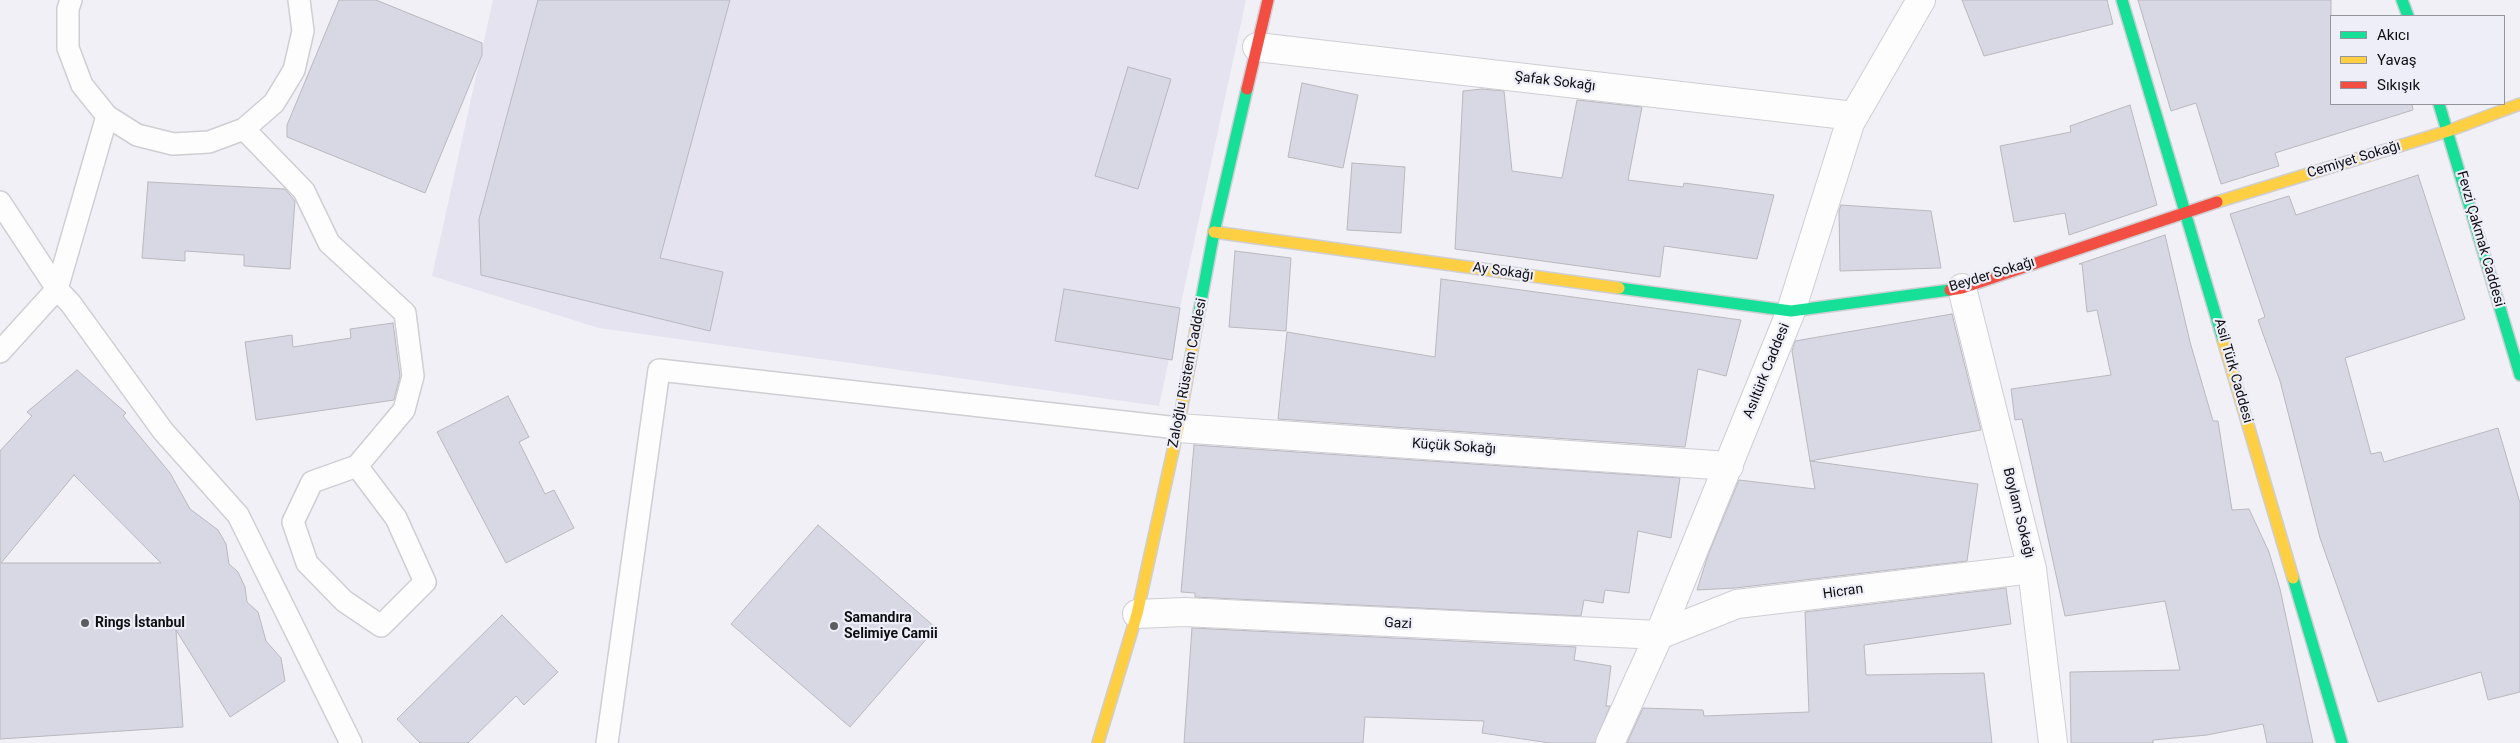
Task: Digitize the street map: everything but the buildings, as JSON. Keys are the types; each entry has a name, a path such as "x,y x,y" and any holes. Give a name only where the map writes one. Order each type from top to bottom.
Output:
{"street":[{"name":"Zaloğlu Rüstem Caddesi","path":"1098,743 1137,614 1178,428 1214,232 1268,0"},
{"name":"Asıltürk Caddesi","path":"1610,743 1659,636 1791,311 1850,123 1921,0"},
{"name":"Asil Türk Caddesi","path":"2122,0 2342,743"},
{"path":"2402,0 2408,15"},
{"name":"Şafak Sokağı","path":"1257,47 1854,116"},
{"name":"Cemiyet Sokağı","path":"2186,211 2448,131 2520,104"},
{"name":"Fevzi Çakmak Caddesi","path":"2439,105 2520,375"},
{"name":"Beyder Sokağı","path":"1791,311 1962,288 2186,211"},
{"name":"Ay Sokağı","path":"1214,232 1791,311"},
{"name":"Boylam Sokağı","path":"1962,288 2032,569 2053,743"},
{"name":"Küçük Sokağı","path":"1178,428 1729,466"},
{"name":"Hicran","path":"1659,636 1737,604 2032,569"},
{"name":"Gazi","path":"1137,614 1184,612 1659,636"}],"lane":[{"path":"71,0 68,8 68,48 82,85 107,116 137,135 173,144 209,142 244,128 274,103 294,70 303,31 298,0"},
{"path":"0,352 57,289 107,116"},
{"path":"244,128 304,191 329,243 405,313 413,376 404,410 357,466 312,482 292,522 307,563 344,601 381,626 425,582 396,518 357,466"},
{"path":"0,202 57,289 71,304 163,431 238,515 351,743"},
{"path":"607,743 660,370 1178,428"}],"shaded area":[{"path":"493,0 1246,0 1159,406 599,328 432,276"}],"traffic: fast":[{"path":"2122,0 2223,340"},
{"path":"2402,0 2408,15"},
{"path":"1197,323 1214,232 1247,89"},
{"path":"2439,105 2520,375"},
{"path":"1619,288 1791,311 1950,290"},
{"path":"2293,578 2342,743"}],"traffic: slow":[{"path":"2217,202 2448,131 2520,104"},
{"path":"1214,232 1619,288"},
{"path":"1098,743 1137,614 1178,428 1197,323"},
{"path":"2223,340 2293,578"}],"traffic: jam":[{"path":"1247,89 1268,0"},
{"path":"1950,290 1962,288 2217,202"}],"place":[{"name":"Rings İstanbul","path":"85,623"},
{"name":"Samandıra Selimiye Camii","path":"834,626"}]}
